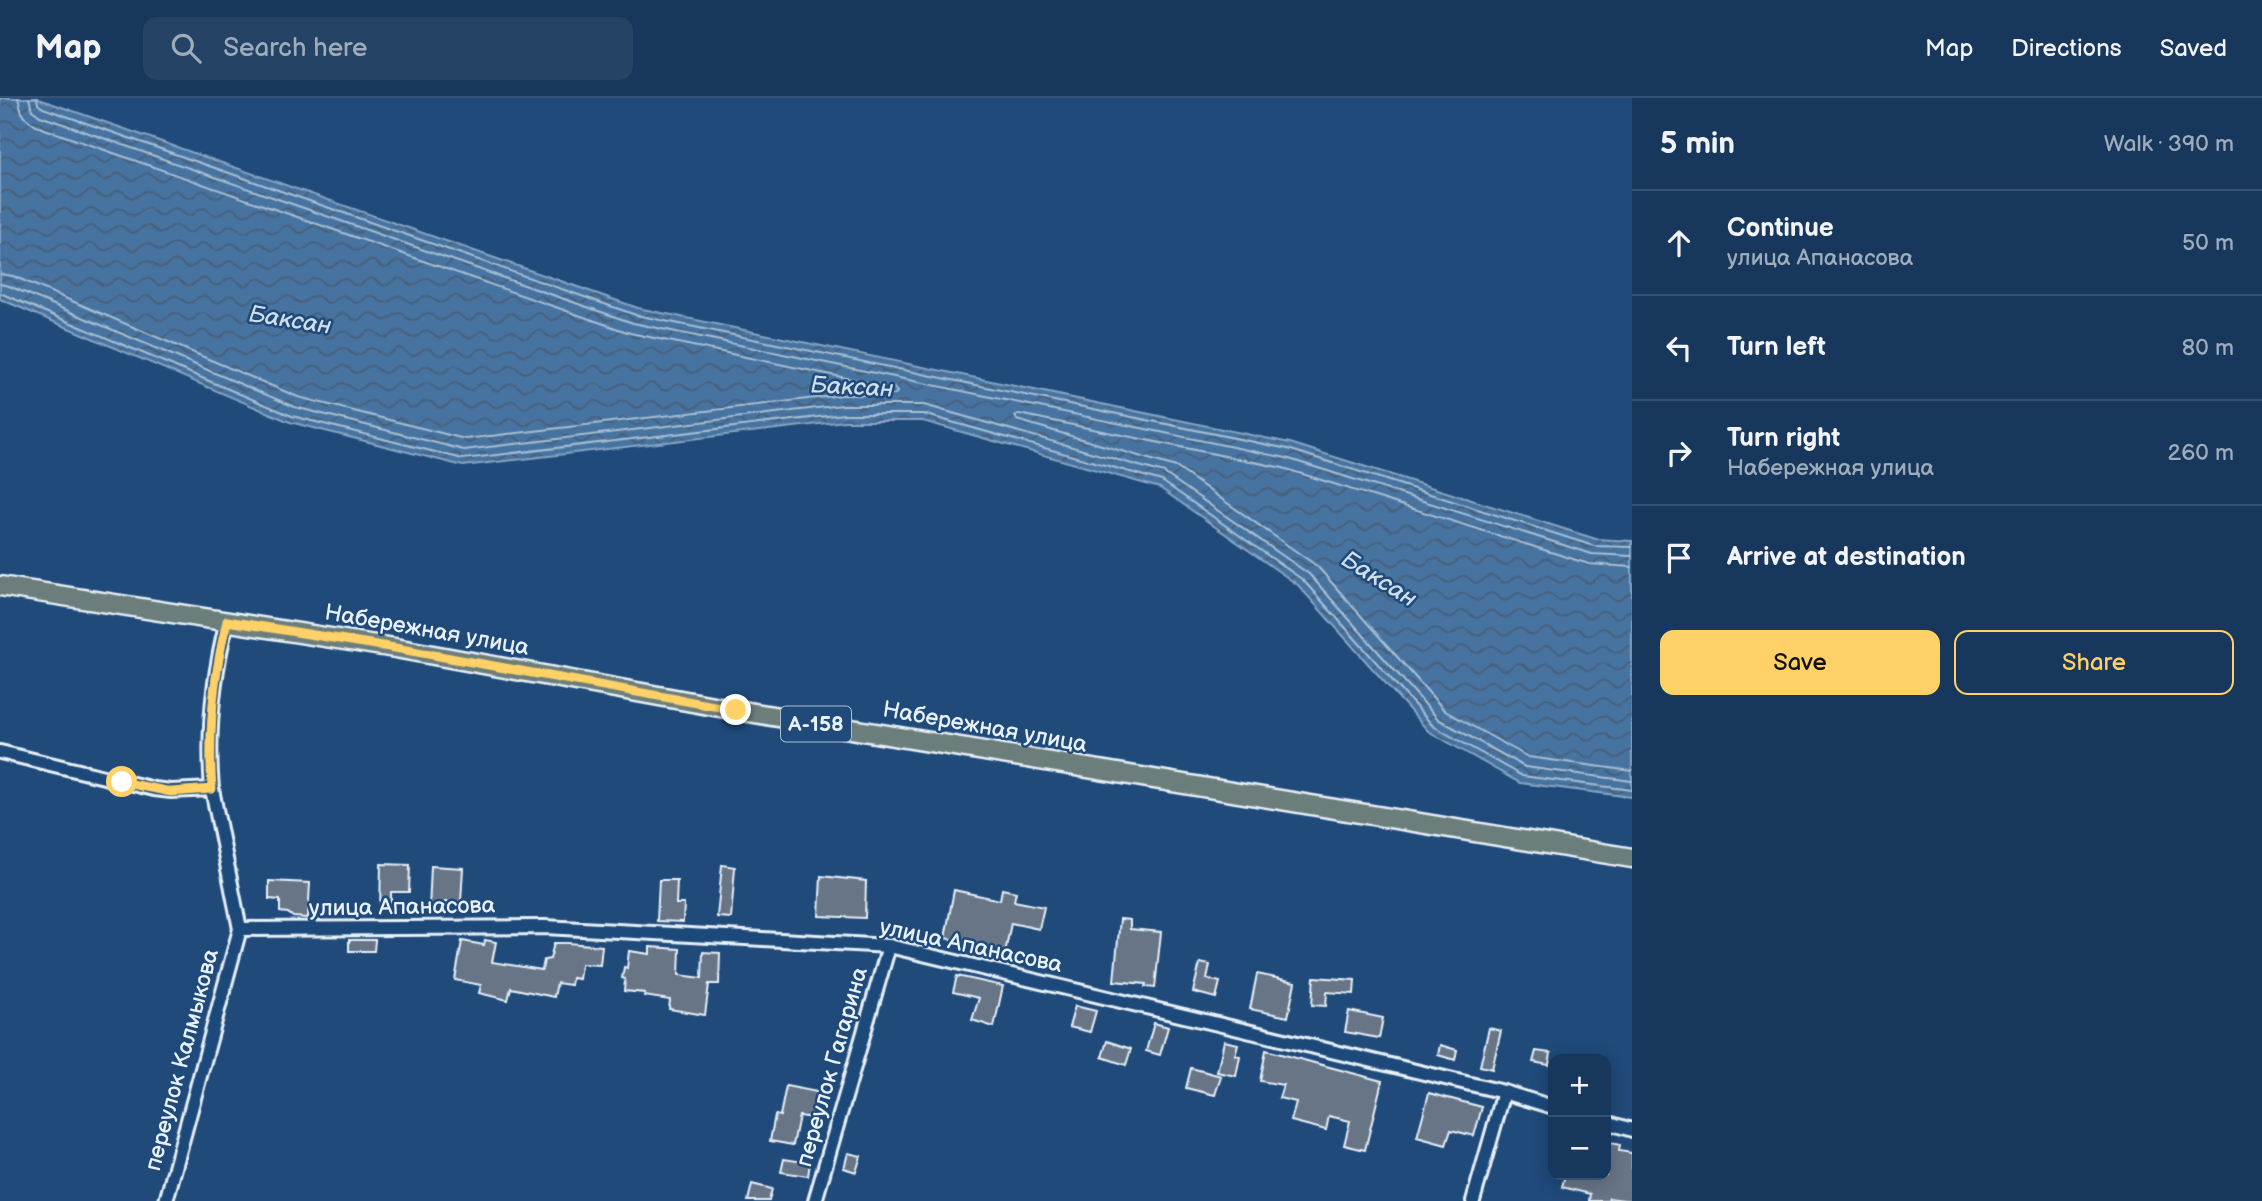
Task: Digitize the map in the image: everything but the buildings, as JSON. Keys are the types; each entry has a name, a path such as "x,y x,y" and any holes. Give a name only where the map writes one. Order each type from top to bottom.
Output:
{"main road":[{"name":"Набережная улица","path":"0,586 395,648 736,710 1632,858"}],"street":[{"path":"227,621 213,685 212,789 240,929"},
{"path":"0,752 153,789 171,792 212,789"},
{"name":"улица Апанасова","path":"240,929 545,927 889,946 1504,1092 1548,1105"},
{"name":"переулок Калмыкова","path":"166,1201 240,929"},
{"name":"переулок Гагарина","path":"815,1201 889,946"},
{"path":"1473,1201 1504,1092"},
{"path":"1611,1124 1632,1130"}],"water":[{"name":"Баксан","path":"0,98 36,98 638,308 1290,443 1596,539 1632,541 1632,797 1520,783 1428,731 1298,585 1160,488 923,421 845,421 463,466 290,422 0,299"}],"route":[{"path":"122,782 171,792 212,789 213,685 227,621 395,648 736,710"}]}
